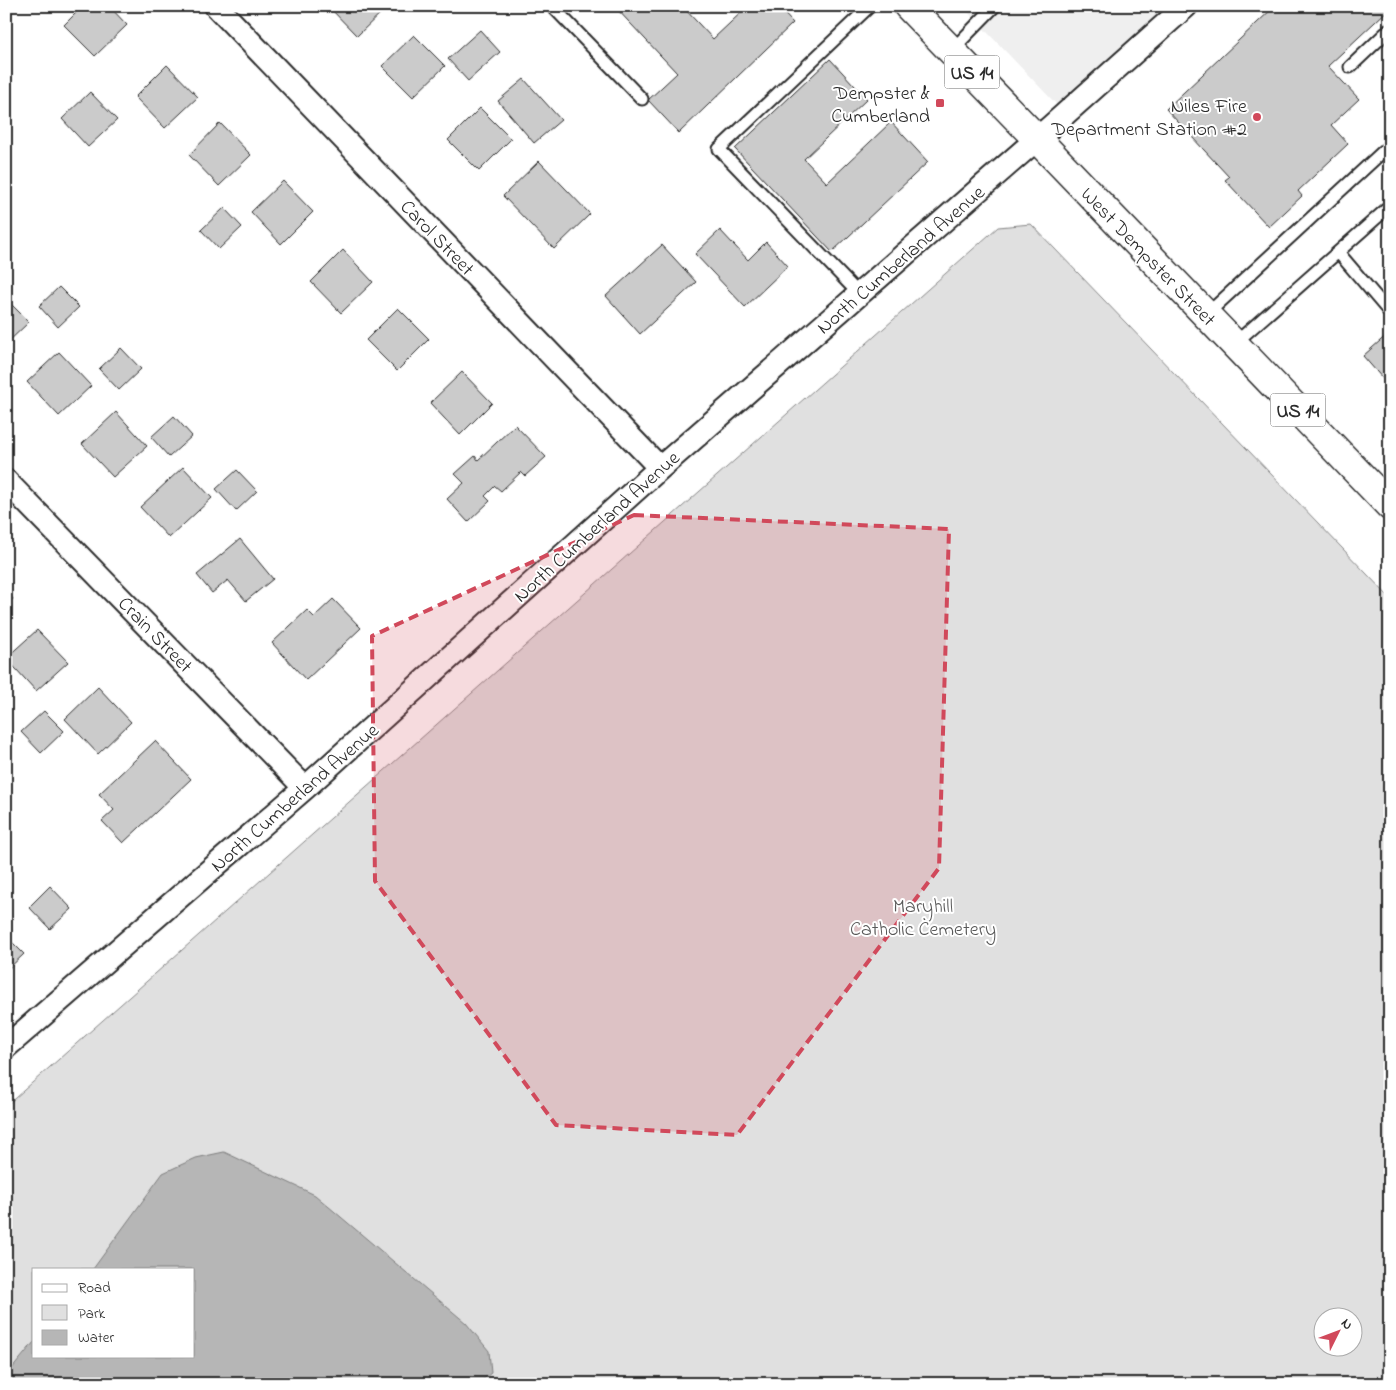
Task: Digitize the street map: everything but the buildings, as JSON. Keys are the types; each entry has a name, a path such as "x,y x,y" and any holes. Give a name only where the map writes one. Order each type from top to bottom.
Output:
{"main road":[{"name":"West Dempster Street","path":"908,6 1390,506"}],"street":[{"name":"Carol Street","path":"216,6 660,468"},
{"name":"North Cumberland Avenue","path":"6,1047 305,788 660,468 1037,139 1186,6"},
{"name":"Crain Street","path":"6,481 305,788"}],"lane":[{"path":"552,6 642,98"},
{"path":"859,294 719,149 870,6"},
{"path":"951,51 995,6"},
{"path":"1350,68 1390,29"},
{"path":"1206,315 1390,146"},
{"path":"1234,344 1390,206"},
{"path":"1338,252 1390,313"}],"highlighted area":[{"path":"634,515 949,529 939,868 737,1135 556,1125 375,881 372,636"}],"shaded area":[{"path":"962,6 1178,6 1060,108"}],"green space":[{"name":"Maryhill Catholic Cemetery","path":"1031,224 1390,598 1390,1384 6,1384 6,1106 998,227"}],"water":[{"path":"224,1152 315,1195 466,1323 489,1351 491,1373 477,1384 6,1384 6,1376 32,1344 32,1358 195,1358 195,1268 94,1268 163,1173 196,1158"}],"place":[{"name":"Dempster & Cumberland","path":"940,103"},
{"name":"Niles Fire Department Station #2","path":"1257,117"}]}
